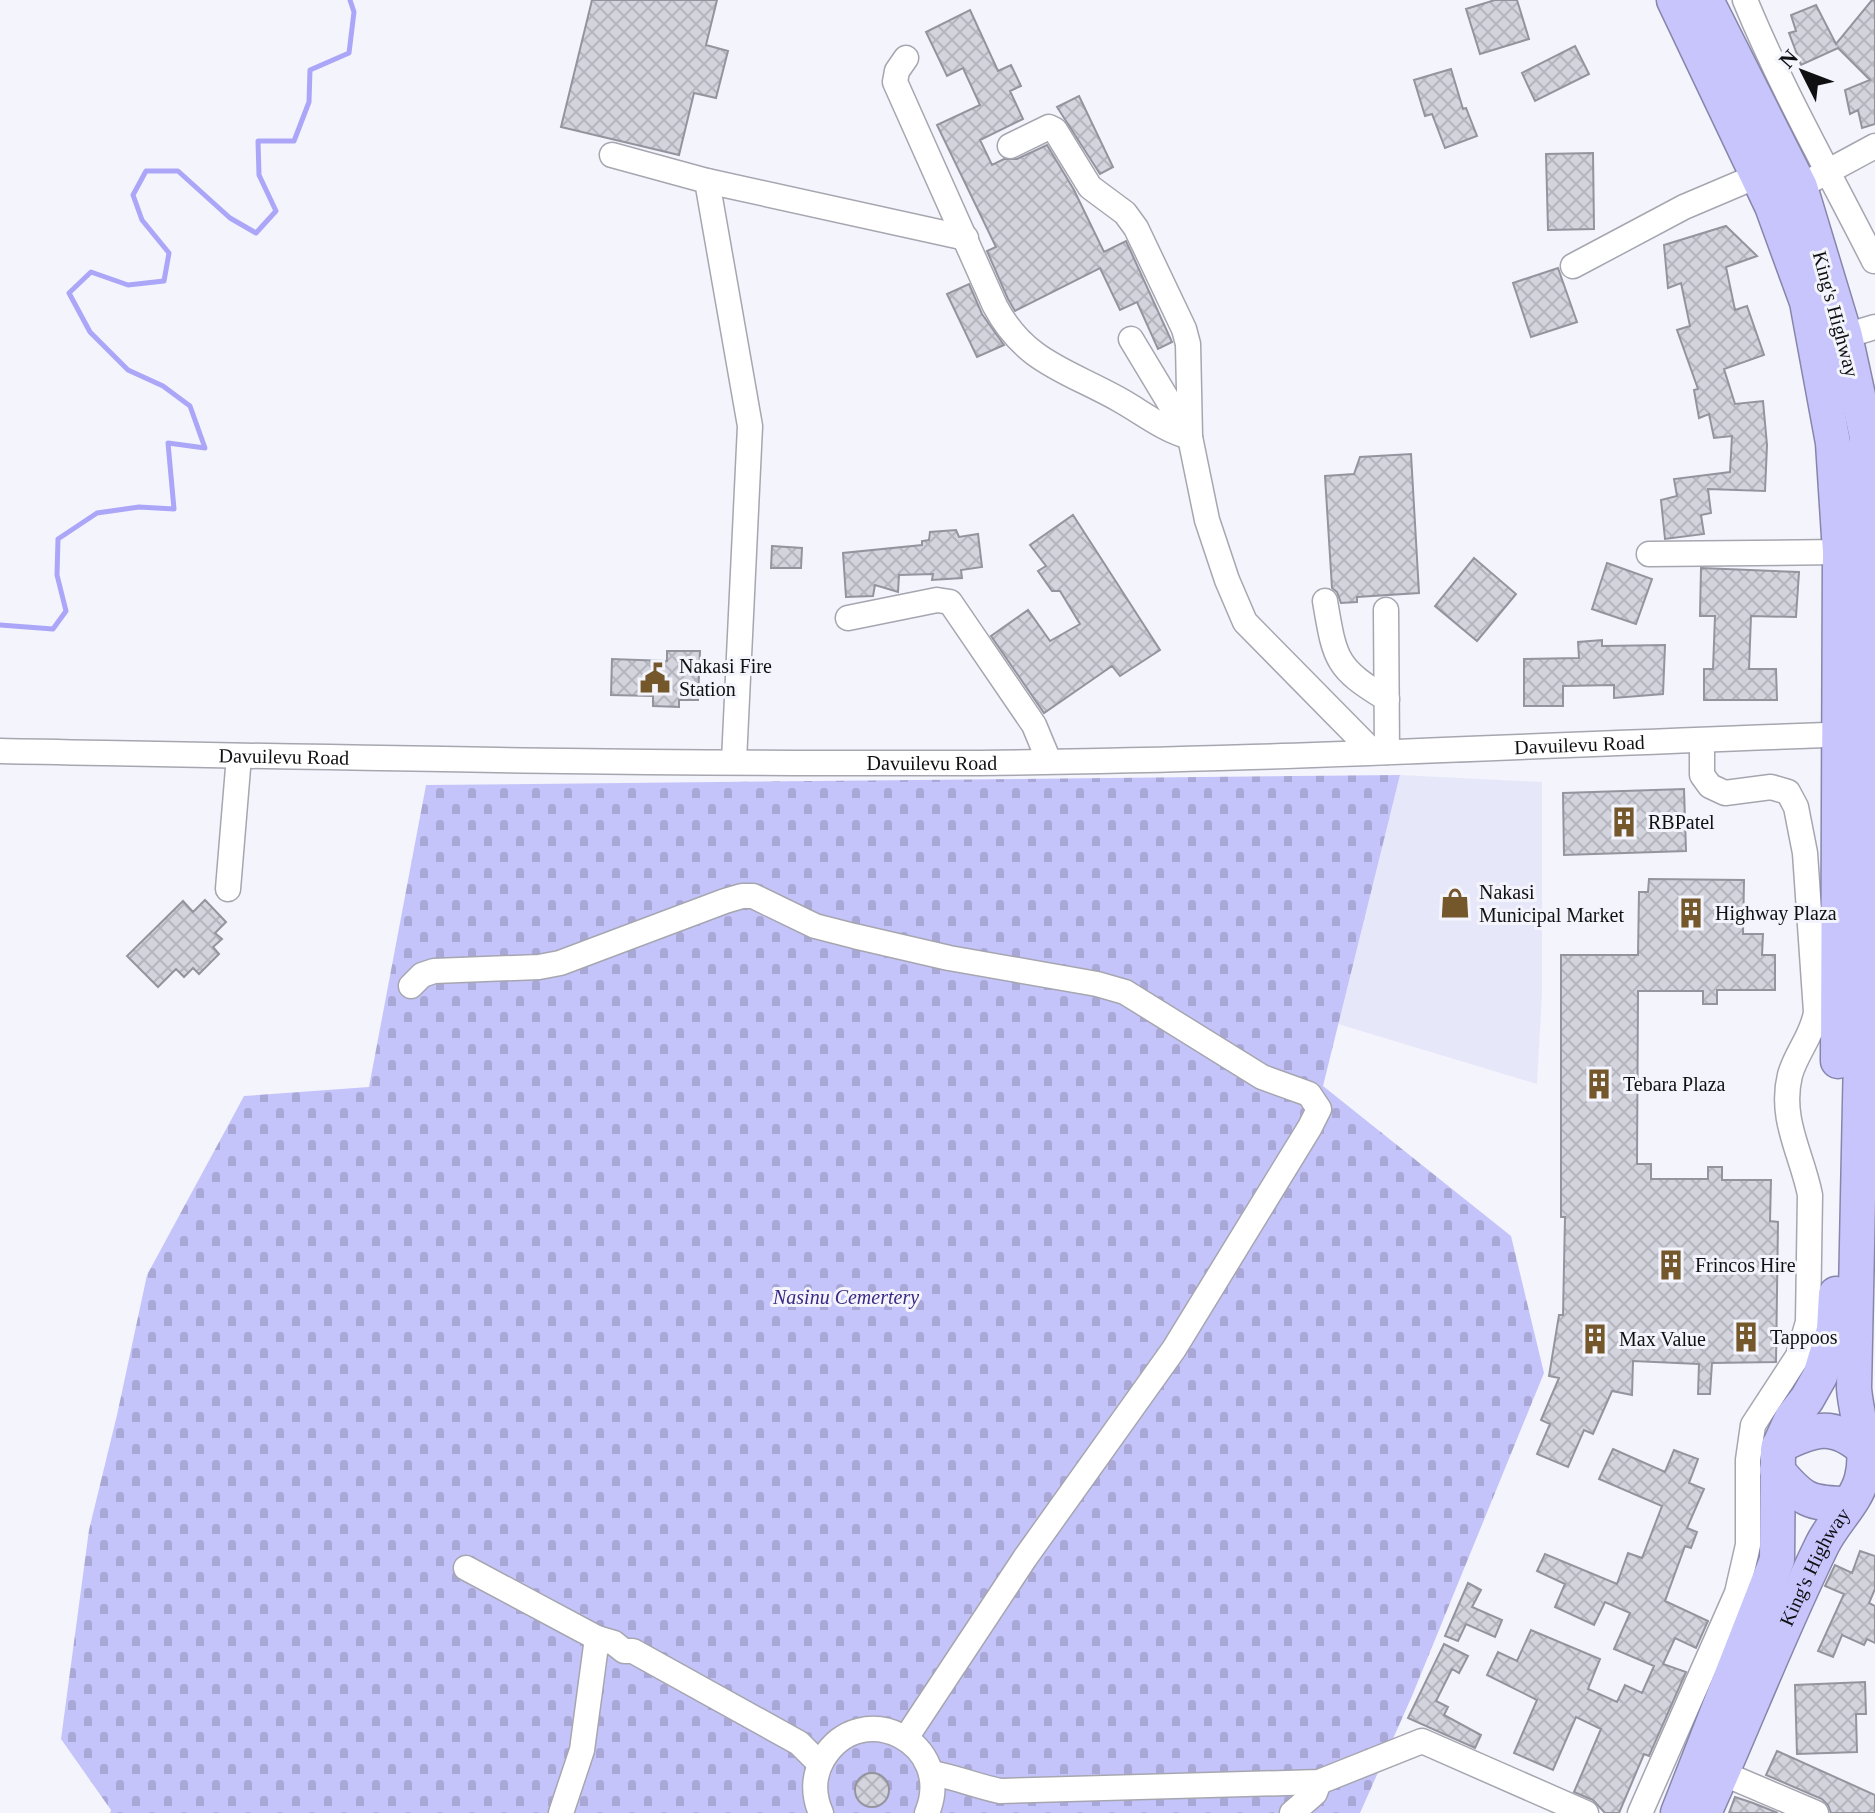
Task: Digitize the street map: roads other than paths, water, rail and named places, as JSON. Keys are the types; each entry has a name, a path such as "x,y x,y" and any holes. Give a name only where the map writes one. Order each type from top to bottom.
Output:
{"highway":[{"name":"King's Highway","path":"1674,0 1772,206 1807,302 1833,443 1853,734 1870,913 1854,1388 1859,1425 1870,1453 1858,1490 1861,1503 1823,1543 1704,1813"},
{"name":"King's Highway","path":"1678,1813 1777,1560 1778,1458 1792,1418 1820,1376 1834,1330 1853,734 1871,436 1860,331 1812,180 1706,0"},
{"path":"1861,1503 1813,1501 1798,1493 1778,1458 1808,1432 1826,1430 1850,1437 1870,1453"}],"street":[{"path":"1745,0 1761,40 1802,119 1812,180 1874,261"},
{"path":"906,58 897,71 895,82 1003,320 1023,345 1051,366 1118,399 1163,427 1190,437"},
{"path":"1010,146 1049,127 1055,130 1090,187 1125,213 1136,228 1184,329 1188,344 1190,437 1207,520 1245,622 1380,752"},
{"path":"1812,180 1875,146"},
{"path":"612,155 707,181 966,238"},
{"path":"1573,266 1684,207 1757,176"},
{"path":"707,181 750,426 734,761"},
{"path":"1131,339 1190,437"},
{"path":"1833,443 1871,436"},
{"path":"1649,554 1840,552"},
{"path":"848,618 937,600 950,602 1034,725 1049,761"},
{"path":"1325,601 1333,648 1343,667 1387,699"},
{"path":"1380,752 1387,699 1386,610"},
{"name":"Davuilevu Road","path":"0,751 734,761 1049,761 1853,734"},
{"path":"1640,1813 1737,1593 1748,1545 1748,1460 1753,1425 1798,1356 1808,1322 1810,1195 1795,1150 1787,1091 1791,1072 1815,1024 1816,1012 1805,853 1796,807 1788,792 1771,787 1725,793 1710,786 1702,775 1702,741"},
{"path":"228,889 239,756"},
{"path":"411,986 422,975 434,971 539,967 560,963 725,901 753,896 815,926 949,958 1097,984 1125,992 1262,1077 1309,1094 1319,1109 1166,1362 1025,1558 906,1738"},
{"path":"466,1568 597,1638 614,1643 624,1651 642,1655 786,1735 820,1764"},
{"path":"561,1813 582,1750 597,1638"},
{"path":"821,1813 815,1789 820,1764 838,1741 865,1730 893,1732 906,1738 922,1753 932,1773 933,1793 927,1813"},
{"path":"932,1773 1000,1791 1319,1782 1422,1741 1586,1813"},
{"path":"1722,1773 1816,1813"},
{"path":"1292,1813 1315,1793 1319,1782"}],"waterway":[{"path":"0,625 53,629 66,611 57,575 58,539 97,513 139,507 174,509 168,443 205,448 190,406 163,386 128,370 90,332 69,293 91,272 128,285 164,281 169,253 142,220 133,195 146,171 178,171 230,218 256,233 276,211 259,175 258,141 294,141 309,102 310,70 349,53 354,12 350,0"}],"place":[{"name":"Nakasi Fire Station","path":"655,678"},
{"name":"RBPatel","path":"1624,822"},
{"name":"Nakasi Municipal Market","path":"1455,903"},
{"name":"Highway Plaza","path":"1691,913"},
{"name":"Tebara Plaza","path":"1599,1084"},
{"name":"Frincos Hire","path":"1671,1265"},
{"name":"Tappoos","path":"1746,1337"},
{"name":"Max Value","path":"1595,1339"}],"park label":[{"name":"Nasinu Cemertery","path":"846,1297"}]}
